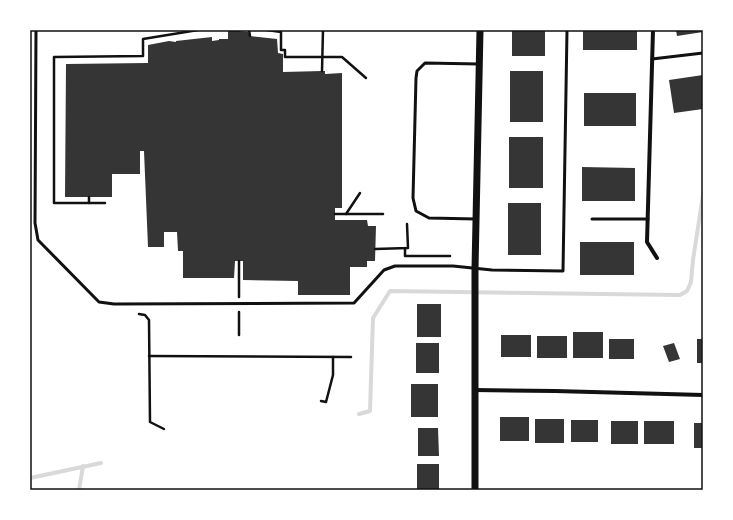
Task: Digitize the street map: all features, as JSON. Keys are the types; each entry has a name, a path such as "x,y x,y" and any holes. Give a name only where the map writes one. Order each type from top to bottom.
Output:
{"street":[{"path":"475,490 475,270 480,30"},
{"path":"653,30 647,242 657,258"},
{"path":"474,390 703,395"}],"lane":[{"path":"36,30 35,223 38,240 100,302 114,304 354,303 384,270 395,266 453,266 475,270 563,271 567,30"},
{"path":"652,59 703,53"},
{"path":"476,219 429,218 416,211 413,198 417,71 424,63 479,64"},
{"path":"592,219 648,219"}],"path":[{"path":"105,203 54,203 54,57 143,56 143,39 198,30"},
{"path":"250,30 250,36"},
{"path":"267,30 281,32 281,50 285,50 285,57 342,57 366,78"},
{"path":"322,71 323,30"},
{"path":"346,214 360,193"},
{"path":"89,203 90,197"},
{"path":"335,214 383,214"},
{"path":"407,224 408,248 405,248 405,256 450,256"},
{"path":"375,249 405,248"},
{"path":"239,261 239,297"},
{"path":"239,312 239,335"},
{"path":"140,314 145,315 149,320 150,422 164,429"},
{"path":"149,356 351,357"},
{"path":"321,400 326,402 333,375 333,357"}],"building":[{"path":"228,30 248,32 250,36 277,39 278,53 283,54 283,72 325,71 325,74 342,73 342,208 335,208 335,220 367,220 368,226 376,226 375,261 367,261 367,267 350,267 350,295 298,295 298,281 243,280 243,261 235,261 234,278 183,278 183,251 178,251 177,232 164,232 164,247 148,247 144,151 140,151 140,174 112,174 112,197 65,197 66,64 148,63 148,45 169,41 176,42 212,37 212,41 228,39"},
{"path":"512,30 545,30 545,56 512,56"},
{"path":"583,30 637,30 637,50 583,50"},
{"path":"676,30 703,30 703,32 677,36"},
{"path":"510,71 543,71 543,122 510,122"},
{"path":"703,75 703,109 674,113 669,80"},
{"path":"584,93 636,93 636,126 584,126"},
{"path":"509,137 543,137 543,188 509,188"},
{"path":"582,167 635,168 635,201 582,201"},
{"path":"508,203 541,203 541,255 508,255"},
{"path":"580,242 634,242 634,275 580,275"},
{"path":"417,304 441,304 441,337 417,337"},
{"path":"573,332 603,332 603,358 573,358"},
{"path":"501,335 531,335 531,357 501,357"},
{"path":"537,336 567,336 567,358 537,358"},
{"path":"609,339 634,339 634,359 609,359"},
{"path":"697,339 703,339 703,363 697,363"},
{"path":"416,343 439,343 439,373 416,373"},
{"path":"674,343 680,359 669,362 663,346"},
{"path":"411,384 438,384 438,417 411,417"},
{"path":"500,417 529,417 529,441 500,441"},
{"path":"535,419 564,419 564,443 535,443"},
{"path":"571,420 598,420 598,442 571,442"},
{"path":"611,421 638,421 638,444 611,444"},
{"path":"644,421 674,421 674,444 644,444"},
{"path":"694,423 703,423 703,448 694,448"},
{"path":"418,428 438,428 439,456 418,456"},
{"path":"417,464 439,464 439,490 417,490"}],"waterway":[{"path":"359,414 370,411 373,318 390,291 680,295 687,291 691,282 703,195"},
{"path":"30,478 101,463"},
{"path":"79,490 83,466"}]}
